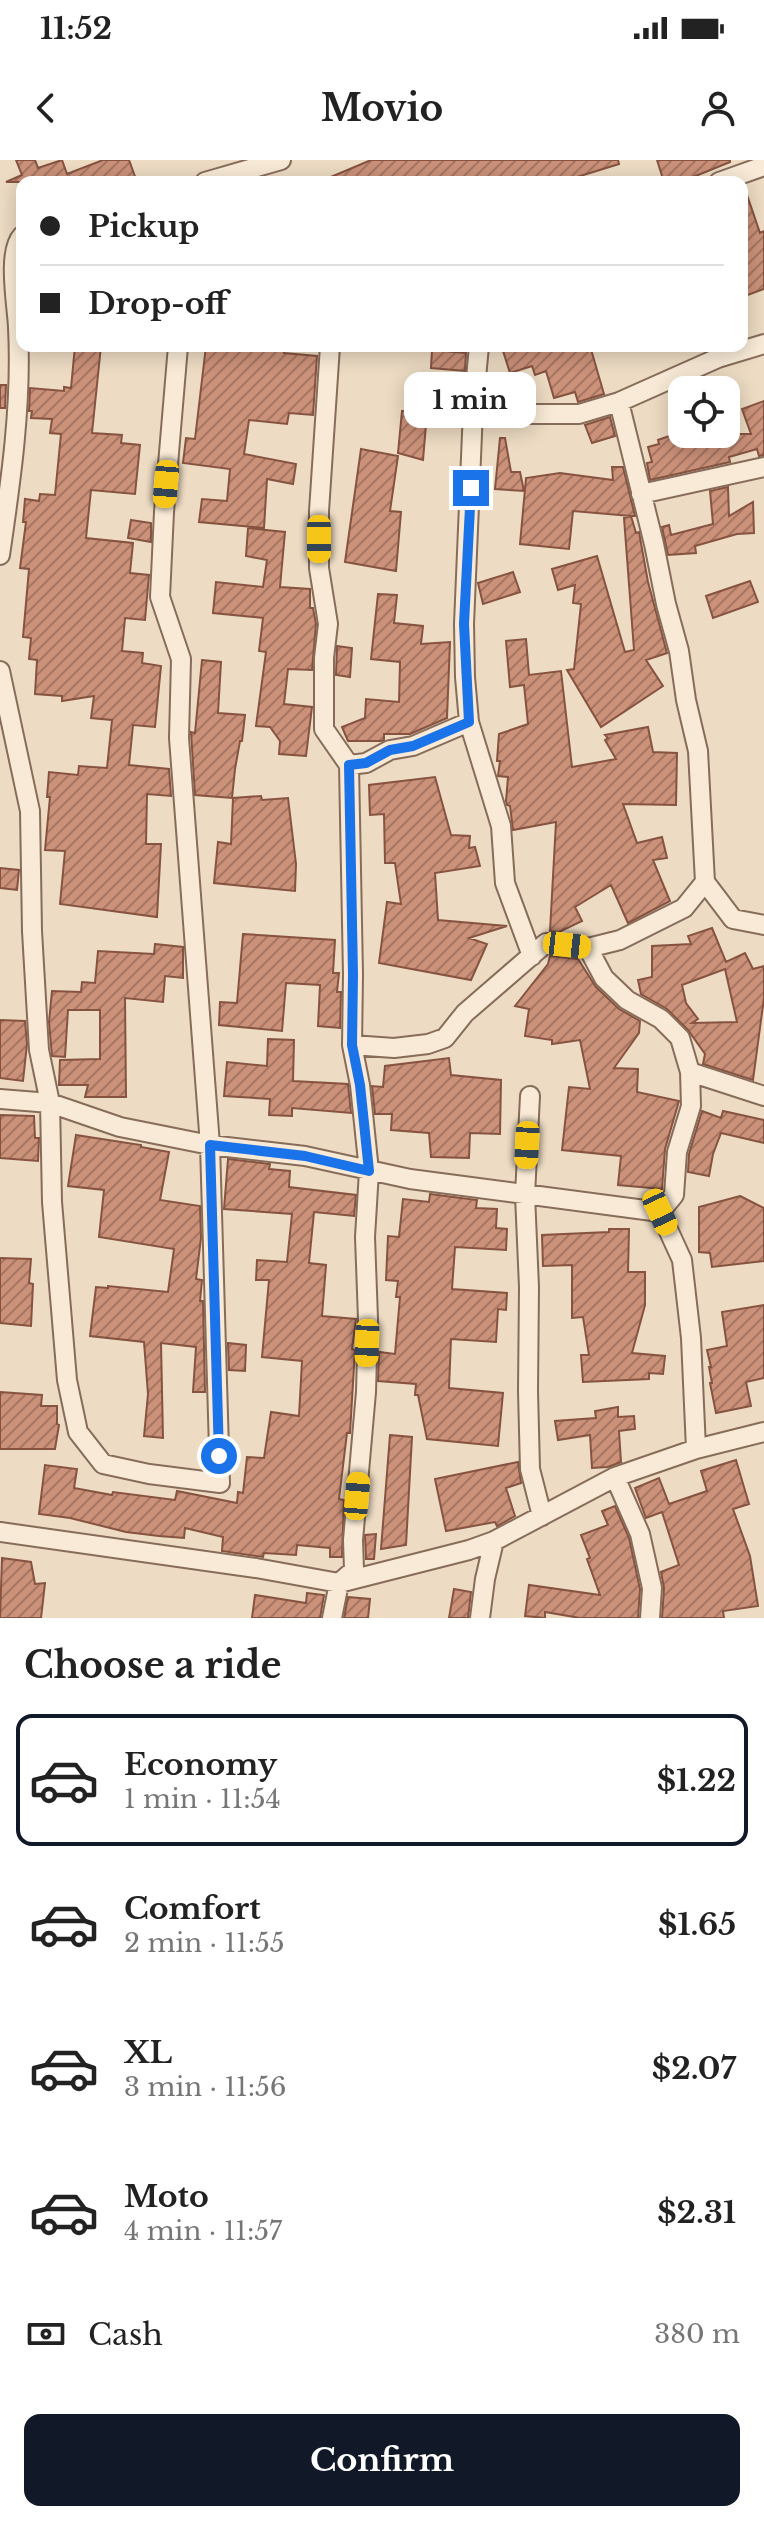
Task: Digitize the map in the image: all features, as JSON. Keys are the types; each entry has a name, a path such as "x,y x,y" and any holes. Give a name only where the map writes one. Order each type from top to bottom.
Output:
{"street":[{"path":"223,176 281,160"},
{"path":"736,176 764,166"},
{"path":"16,248 16,291"},
{"path":"0,555 14,462 20,352"},
{"path":"0,671 30,811 32,931 39,1050 50,1103 52,1202 67,1380 78,1432 103,1464 149,1474 220,1483 210,1145 179,738 181,659 160,597 177,352"},
{"path":"330,352 319,511 319,568 328,624 324,658 324,729 349,765 352,1045 360,1085 369,1171 365,1237 368,1319 366,1392 353,1540 354,1570 339,1583 332,1618"},
{"path":"478,352 464,624 469,722 501,826 505,883 532,956"},
{"path":"473,410 508,414 579,414 619,402 738,352"},
{"path":"619,402 679,651 698,751 705,882 733,919 764,925"},
{"path":"641,494 764,467"},
{"path":"349,765 366,763 390,750 413,746 469,722"},
{"path":"352,1045 394,1048 428,1044 445,1038 465,1013 546,943 588,948 620,940 684,908 705,882"},
{"path":"588,948 604,978 627,1000 661,1019 680,1038 690,1072 691,1106 677,1152 674,1195 660,1212"},
{"path":"690,1072 764,1096"},
{"path":"530,1096 525,1195 530,1469 542,1516"},
{"path":"0,1099 50,1103 120,1127 210,1145 305,1156 369,1171 660,1212"},
{"path":"660,1212 682,1260 691,1338 696,1449"},
{"path":"0,1532 256,1568 339,1583 494,1541 615,1477 696,1449 762,1437"},
{"path":"615,1477 640,1534 652,1588 650,1618"},
{"path":"480,1618 494,1541"}],"building":[{"path":"16,160 35,160 38,168 62,160 67,174 103,160 129,160 135,176 20,176 22,175"},
{"path":"371,160 618,160 619,164 580,176 333,176"},
{"path":"657,160 730,160 696,176 662,176"},
{"path":"748,198 760,233 764,231 764,289 748,295"},
{"path":"74,352 100,352 92,433 122,435 121,443 140,445 135,494 91,490 86,538 133,543 130,573 149,575 145,620 125,618 122,651 143,653 142,663 161,666 155,727 133,725 129,765 169,769 171,796 147,794 146,844 161,844 157,917 60,904 65,851 45,850 49,772 78,775 79,766 107,768 112,720 91,718 94,696 62,701 62,696 35,694 37,660 29,659 31,638 23,637 29,569 20,568 26,522 23,522 25,499 39,501 40,494 55,495 61,434 50,433 52,419 31,418 30,388 64,391 64,387 71,388"},
{"path":"205,352 284,352 317,356 313,415 289,413 287,424 249,420 244,454 296,464 293,484 267,479 264,528 199,522 202,499 227,501 230,469 183,463 186,438 195,439"},
{"path":"432,352 466,353 465,371 431,368"},
{"path":"503,352 592,352 604,394 578,402 575,392 554,398 546,371 535,375 532,366 510,373"},
{"path":"0,385 6,385 5,408 0,408"},
{"path":"764,401 764,455 759,456 757,449 729,457 730,462 650,480 647,463 652,462 648,447 659,444 658,440 668,436 668,448 740,448 740,434 751,434 742,409"},
{"path":"402,411 427,413 423,460 398,453"},
{"path":"610,417 615,436 592,443 585,425"},
{"path":"500,438 505,438 511,472 520,472 524,491 495,489"},
{"path":"361,449 398,456 390,511 401,512 396,571 345,562"},
{"path":"612,467 623,467 635,516 573,511 569,549 520,544 526,478 560,473 613,480"},
{"path":"728,487 729,516 753,502 754,533 737,534 695,546 696,553 668,555 662,527 669,525 671,535 713,524 710,491"},
{"path":"631,516 636,533 639,532 648,582 667,653 646,660 663,686 601,727 567,670 574,669 581,604 573,603 575,585 558,590 552,569 597,556 625,652 634,650 624,518"},
{"path":"131,520 151,523 151,542 128,538"},
{"path":"248,528 285,532 280,587 310,589 310,608 313,608 316,624 312,670 288,669 284,704 312,707 306,756 279,754 280,741 270,727 256,726 266,652 259,651 263,618 213,613 216,582 263,587 267,560 246,556"},
{"path":"513,572 520,592 483,604 478,583"},
{"path":"750,581 758,602 713,618 706,596"},
{"path":"378,594 397,595 394,623 423,626 421,644 450,642 447,718 410,734 384,734 381,741 348,741 342,727 365,718 366,699 399,702 400,662 371,659"},
{"path":"526,639 529,675 561,671 572,767 616,759 605,735 648,727 653,752 677,753 676,805 623,804 637,843 662,837 667,858 653,860 670,901 628,923 611,885 575,907 582,921 559,932 550,931 556,822 513,830 510,806 506,801 508,777 498,776 500,761 497,761 499,734 528,724 524,685 510,687 506,641"},
{"path":"337,646 352,648 350,677 336,675"},
{"path":"202,660 221,662 218,713 245,715 232,798 195,795 191,732 195,733"},
{"path":"435,777 451,835 470,836 469,848 475,847 480,866 435,873 438,920 507,926 469,938 487,944 471,980 379,963 387,902 401,904 395,863 385,863 384,814 370,815 369,785"},
{"path":"261,796 262,800 288,798 296,864 295,891 214,883 218,842 231,844 233,798"},
{"path":"0,868 19,870 17,890 0,888"},
{"path":"712,928 726,962 745,953 753,969 764,966 764,998 753,1080 703,1064 705,1054 688,1030 667,1009 641,994 638,980 652,977 652,946 691,944 688,936","holes":["725,969 737,1022 692,1023 698,1019 686,1003 682,985"]},
{"path":"243,934 335,940 333,973 339,973 340,1028 318,1026 320,985 286,983 282,1031 219,1025 220,1002 237,1003"},
{"path":"155,944 183,947 183,978 165,976 163,1002 125,998 126,1097 85,1097 88,1085 59,1085 60,1060 100,1059 100,1010 68,1010 65,1057 52,1056 49,1022 52,991 81,992 82,982 95,983 98,951 154,954"},
{"path":"550,956 578,959 596,987 619,1009 640,1021 639,1033 614,1068 638,1069 637,1092 679,1101 665,1149 662,1189 618,1185 621,1156 562,1150 569,1087 590,1089 580,1040 552,1044 552,1040 525,1036 529,1009 515,1006 548,964"},
{"path":"0,1020 25,1021 27,1044 23,1081 0,1078"},
{"path":"268,1039 294,1040 293,1081 348,1084 351,1113 292,1108 292,1116 269,1115 270,1099 224,1096 227,1062 267,1066"},
{"path":"449,1058 451,1075 501,1080 500,1134 470,1133 469,1158 431,1157 429,1133 391,1130 392,1114 375,1114 372,1086 383,1087 385,1066"},
{"path":"702,1111 721,1118 723,1111 764,1120 764,1143 721,1133 709,1176 688,1172 689,1154"},
{"path":"0,1115 34,1116 35,1138 39,1138 38,1161 0,1158"},
{"path":"76,1135 169,1152 160,1200 200,1206 201,1238 196,1279 202,1280 200,1301 203,1301 205,1392 193,1392 196,1347 161,1343 163,1438 144,1436 148,1394 144,1342 90,1336 96,1287 168,1292 174,1249 99,1237 104,1190 68,1186"},
{"path":"228,1159 270,1164 269,1169 290,1171 289,1187 356,1195 354,1216 314,1212 309,1263 326,1265 322,1316 356,1319 352,1349 355,1350 350,1433 347,1433 339,1499 344,1500 342,1557 330,1557 330,1548 297,1545 296,1555 264,1553 263,1557 222,1551 223,1537 185,1528 184,1538 159,1536 39,1514 45,1465 77,1469 74,1488 112,1495 113,1492 175,1500 177,1491 237,1503 238,1492 243,1493 247,1457 264,1458 271,1412 299,1416 302,1361 262,1357 269,1280 256,1280 257,1260 287,1262 292,1214 224,1209"},
{"path":"430,1194 477,1200 476,1208 497,1209 496,1228 507,1229 506,1250 455,1247 452,1289 507,1293 506,1310 498,1309 496,1342 451,1339 449,1388 503,1393 498,1446 427,1439 418,1395 415,1395 416,1384 378,1381 379,1352 395,1354 400,1297 396,1297 398,1281 386,1280 388,1236 399,1237 403,1199 429,1202"},
{"path":"740,1196 764,1208 764,1261 712,1267 710,1253 699,1252 699,1207"},
{"path":"609,1229 629,1229 628,1272 645,1272 645,1305 632,1353 665,1356 663,1374 649,1373 649,1379 583,1382 581,1355 589,1355 583,1317 572,1318 572,1265 543,1266 542,1235 609,1232"},
{"path":"0,1258 31,1259 31,1326 0,1323"},
{"path":"764,1305 764,1378 746,1382 751,1406 716,1413 707,1350 727,1346 722,1312"},
{"path":"228,1343 246,1345 245,1371 229,1370"},
{"path":"0,1392 42,1395 41,1406 57,1406 59,1425 55,1449 0,1449"},
{"path":"618,1407 618,1417 634,1416 635,1429 619,1431 621,1462 592,1468 590,1435 558,1440 555,1421 596,1418 595,1411"},
{"path":"390,1435 412,1437 406,1545 381,1549"},
{"path":"736,1460 749,1504 733,1509 750,1556 758,1606 723,1611 724,1618 662,1618 664,1588 661,1572 679,1565 662,1512 646,1518 635,1488 659,1478 669,1504 707,1491 701,1471"},
{"path":"518,1462 521,1483 506,1488 515,1516 497,1526 495,1522 446,1531 435,1479"},
{"path":"615,1506 629,1538 640,1589 638,1618 580,1618 545,1612 545,1618 525,1616 529,1585 600,1595 581,1535 608,1525 602,1511"},
{"path":"376,1534 374,1559 366,1559 365,1535"},
{"path":"2,1558 31,1562 35,1584 45,1583 41,1618 0,1618"},
{"path":"454,1589 471,1592 468,1618 449,1618"},
{"path":"307,1593 324,1595 320,1618 252,1618 255,1595 306,1603"},
{"path":"348,1597 370,1599 368,1618 344,1618"}],"route":[{"path":"219,1456 210,1145 305,1156 369,1171 360,1085 352,1045 349,765 366,763 390,750 413,746 469,722 464,624 471,488"}]}
